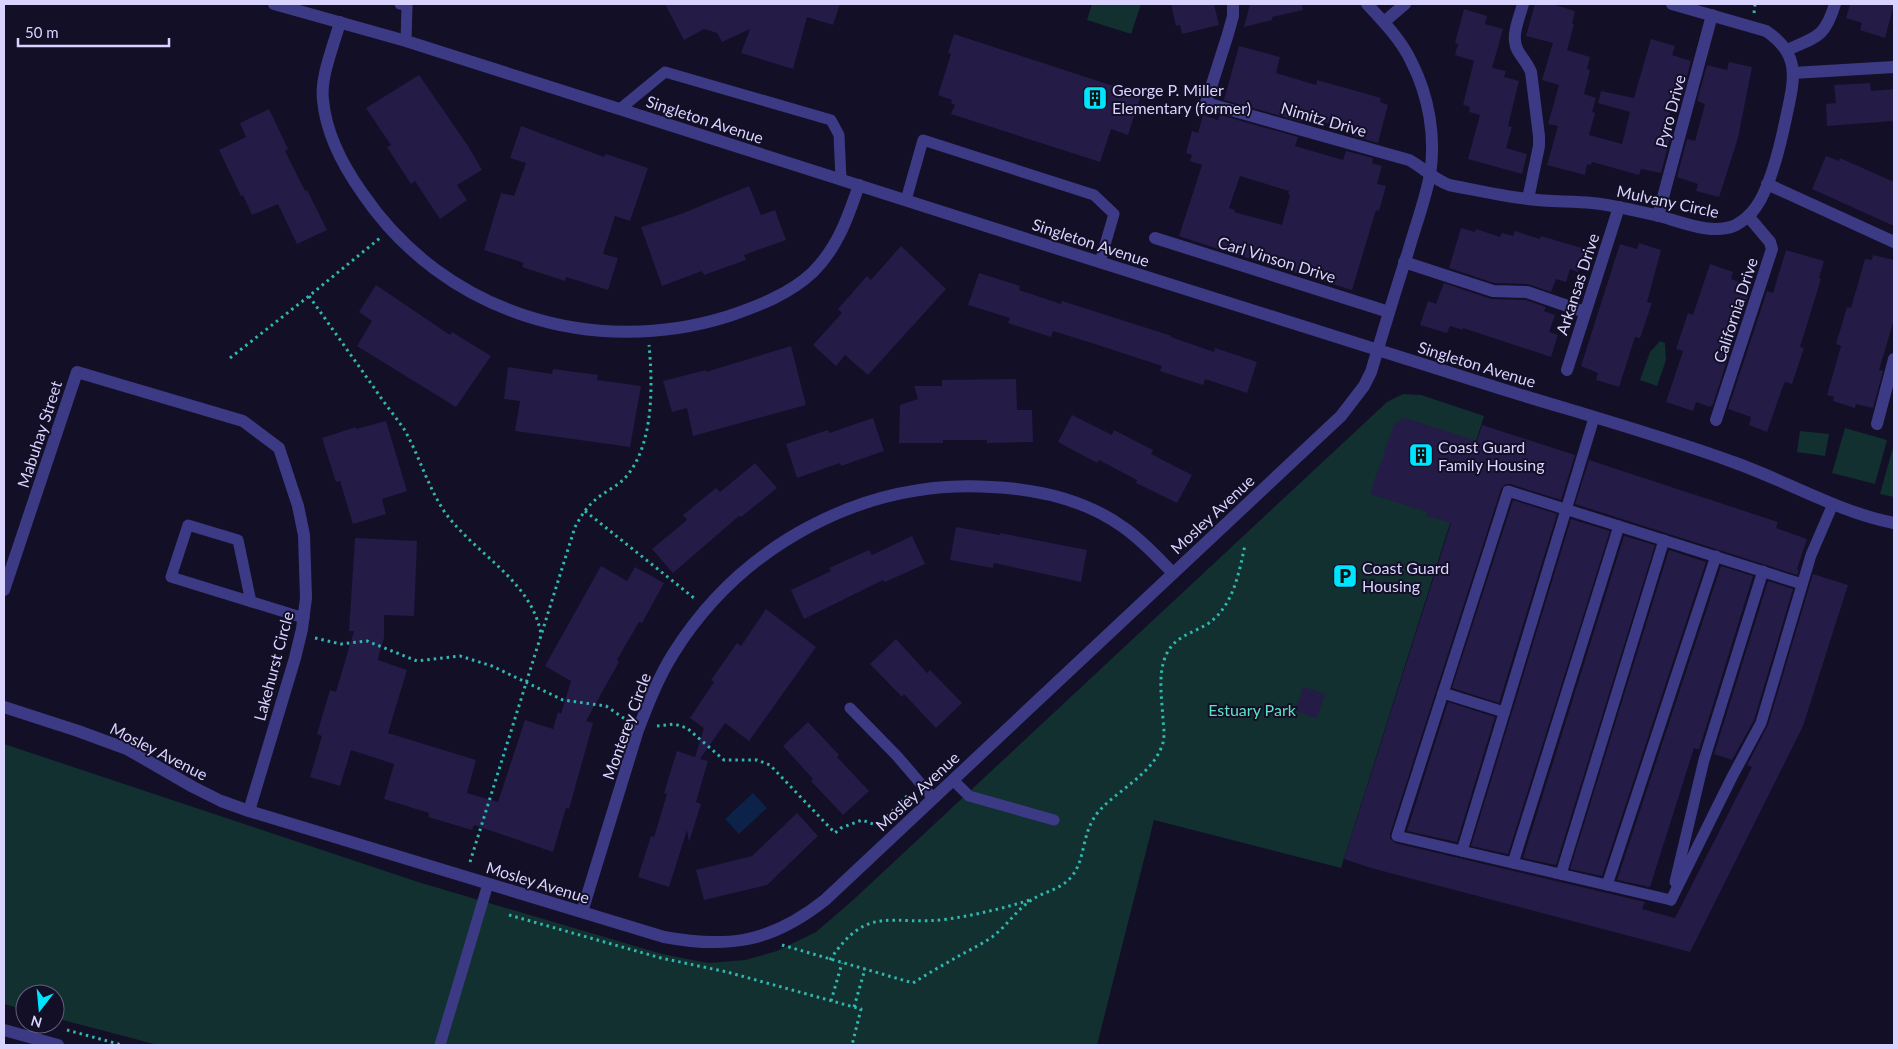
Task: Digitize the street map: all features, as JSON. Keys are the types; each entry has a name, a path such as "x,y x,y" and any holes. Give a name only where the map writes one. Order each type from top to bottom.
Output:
{"street":[{"name":"Singleton Avenue","path":"274,4 406,41 1734,462 1867,517 1894,523"},
{"name":"Nimitz Drive","path":"1233,4 1233,16 1206,103 1409,160 1420,166 1430,175"},
{"name":"Mosley Avenue","path":"4,707 127,749 193,788 249,811 664,937 689,942 716,944 764,935 794,922 819,905 1341,416 1364,386 1389,312 1430,175 1432,144 1429,114 1422,86 1411,60 1384,22 1368,4"},
{"path":"1384,22 1405,4"},
{"path":"1523,4 1514,41 1531,72 1539,136 1539,146 1528,200"},
{"path":"1672,4 1686,6 1766,31 1787,50 1817,36 1824,30 1835,4"},
{"name":"Pyro Drive","path":"1658,216 1712,15"},
{"path":"340,22 324,78 322,98 327,125 339,155 353,180 390,230 429,265 456,284 486,301 518,314 551,324 583,330 647,331 711,322 769,301 792,288 812,272 827,255 840,236 848,219 859,185"},
{"name":"Mulvany Circle","path":"1430,175 1438,181 1449,185 1528,200 1592,203 1619,207 1704,228 1725,229 1737,224 1748,216 1756,207 1767,184 1784,127 1793,73 1792,61 1787,50"},
{"path":"1793,73 1894,67"},
{"path":"1767,184 1894,242"},
{"name":"Arkansas Drive","path":"1566,370 1619,207"},
{"name":"California Drive","path":"1716,420 1772,250 1770,242 1748,216"},
{"name":"Carl Vinson Drive","path":"1155,238 1389,312"},
{"path":"1404,262 1493,291 1527,292 1585,312"},
{"path":"1877,424 1894,359"},
{"name":"Mabuhay Street","path":"4,590 77,372"},
{"name":"Lakehurst Circle","path":"77,372 243,421 279,448 298,506 304,535 306,575 304,618 296,658 249,811"},
{"name":"Monterey Circle","path":"582,912 648,705 672,656 706,608 730,583 781,542 841,511 903,493 936,488 972,486 1010,488 1074,500 1123,526 1173,573"},
{"path":"4,1030 58,1045"}],"lane":[{"path":"400,4 407,6 406,41"},
{"path":"620,109 665,72 832,120 839,135 841,179"},
{"path":"906,200 923,140 1094,195 1114,214 1100,262"},
{"path":"1462,851 1594,418"},
{"path":"1671,900 1398,836 1508,491 1802,584"},
{"path":"1671,900 1761,723 1811,555 1833,504"},
{"path":"251,602 238,540 188,525 171,577 251,602 304,618"},
{"path":"1513,863 1619,526"},
{"path":"1561,874 1664,540"},
{"path":"1607,885 1716,556"},
{"path":"1671,900 1704,760 1763,571"},
{"path":"1443,693 1504,712"},
{"path":"850,708 897,756 933,798"},
{"path":"953,780 969,796 1054,820"},
{"path":"440,1045 488,884"}],"path":[{"path":"230,358 390,230"},
{"path":"309,296 403,428 424,474 444,510 454,523 508,576 526,597 539,622 541,635"},
{"path":"466,877 575,527 593,502 624,479 634,468 642,451 647,432 650,394 651,364 647,331"},
{"path":"585,511 706,608"},
{"path":"830,960 849,934 877,921 947,919 1006,907 1034,899 1063,885 1072,876 1078,865 1086,833 1093,819 1111,799 1152,764 1158,755 1163,743 1164,732 1161,679 1167,652 1181,637 1207,624 1217,616 1226,604 1238,577 1245,545"},
{"path":"764,935 787,948 913,983 990,938 1034,899"},
{"path":"509,915 662,958 727,972 854,1007 861,1010 852,1045"},
{"path":"831,1001 842,963"},
{"path":"854,1007 865,969"},
{"path":"65,1030 122,1045"}],"green space":[{"path":"1092,4 1141,4 1131,34 1087,20"},
{"path":"1660,341 1665,343 1666,360 1657,386 1640,380 1650,352"},
{"name":"Estuary Park","path":"1403,394 1421,395 1484,416 1341,868 1154,820 1097,1045 158,1045 65,1021 65,984 15,984 15,1007 4,1004 4,744 418,882 662,954 708,963 745,960 777,951 816,932 852,901 1387,402"},
{"path":"1845,428 1887,440 1875,484 1832,473"},
{"path":"1800,431 1829,434 1825,456 1797,452"},
{"path":"1894,444 1894,497 1880,494"}],"water":[{"path":"753,793 767,808 739,834 725,819"}],"building":[{"path":"665,4 840,4 833,25 807,17 793,69 741,53 750,29 722,42 717,33 704,29 684,40"},
{"path":"1171,4 1214,4 1219,25 1182,34 1180,25 1176,26"},
{"path":"1250,4 1302,4 1303,10 1272,17 1272,20 1244,27"},
{"path":"1535,4 1552,4 1575,11 1572,24 1574,24 1567,50 1590,57 1587,69 1590,70 1584,94 1596,98 1592,112 1595,113 1589,135 1622,144 1630,112 1598,103 1601,91 1634,98 1651,39 1675,46 1672,55 1691,61 1682,97 1675,95 1664,134 1671,135 1661,173 1641,169 1639,175 1592,162 1591,165 1587,164 1585,175 1547,165 1558,126 1548,124 1559,85 1542,80 1553,43 1526,36"},
{"path":"1850,4 1894,4 1885,38 1860,30 1862,23 1846,18"},
{"path":"1464,9 1487,16 1485,24 1503,29 1492,68 1506,71 1504,77 1519,81 1508,126 1512,127 1506,148 1527,154 1522,174 1468,159 1480,115 1469,112 1470,107 1463,105 1474,61 1455,55 1458,44 1455,43"},
{"name":"George P. Miller Elementary (former)","path":"954,34 1141,95 1128,135 1111,129 1100,162 951,114 955,105 951,103 952,100 938,95 951,54 948,53"},
{"path":"1239,46 1280,57 1276,73 1316,85 1317,80 1381,98 1380,102 1388,105 1378,143 1350,135 1351,130 1304,117 1302,122 1224,100"},
{"path":"1729,62 1752,67 1738,138 1719,197 1696,191 1698,184 1677,177 1687,139 1695,141 1705,104 1697,101 1707,65 1727,70"},
{"path":"419,75 468,146 482,170 457,185 467,200 440,219 415,181 411,184 387,147 391,145 366,108"},
{"path":"1870,83 1871,91 1894,89 1894,121 1827,126 1826,104 1836,103 1834,85"},
{"path":"269,109 288,149 285,151 327,230 297,244 278,204 252,215 219,150 246,137 240,123"},
{"path":"1203,115 1218,120 1220,115 1298,137 1295,146 1343,160 1346,151 1373,158 1372,163 1382,166 1377,184 1386,186 1379,211 1376,210 1352,290 1179,236 1202,165 1190,161 1192,155 1186,153 1192,131 1198,133","holes":["1240,176 1289,191 1288,194 1290,195 1282,225 1234,212 1235,210 1229,208"]},
{"path":"521,126 604,157 606,154 648,168 630,221 615,216 603,254 618,258 608,290 566,277 565,281 522,267 524,263 484,250 501,193 514,196 526,163 510,158"},
{"path":"1826,156 1839,161 1840,158 1894,182 1894,226 1812,189"},
{"path":"749,186 761,215 775,210 786,240 744,255 746,260 704,275 702,271 662,286 641,227 681,214"},
{"path":"1461,228 1475,232 1476,229 1500,237 1502,233 1513,236 1515,231 1540,239 1541,236 1585,249 1578,272 1570,269 1566,282 1556,279 1551,292 1528,284 1494,283 1449,268"},
{"path":"1639,243 1661,250 1647,302 1652,303 1640,338 1635,337 1619,387 1596,380 1598,373 1581,366 1620,244 1637,249"},
{"path":"901,246 946,289 868,375 845,355 836,366 813,345 842,313 838,309 867,276 871,280"},
{"path":"1786,250 1824,261 1819,278 1821,279 1800,347 1804,348 1792,384 1785,382 1767,432 1749,425 1751,417 1728,409 1767,291 1773,293"},
{"path":"1873,255 1894,260 1894,320 1879,370 1883,371 1873,408 1856,404 1855,408 1833,401 1834,397 1827,395 1841,346 1836,344 1847,307 1851,308 1865,259 1872,260"},
{"path":"1710,264 1733,272 1731,279 1751,286 1713,404 1710,407 1696,402 1693,411 1666,402 1683,351 1676,349 1688,313 1693,315"},
{"path":"979,273 1020,286 1019,290 1061,304 1062,301 1172,336 1214,352 1215,348 1257,362 1247,393 1205,379 1203,385 1160,371 1162,366 1053,331 1051,337 1008,323 1010,318 968,305"},
{"path":"1444,283 1491,299 1526,300 1546,307 1544,311 1555,315 1549,332 1558,335 1551,357 1463,328 1463,330 1450,326 1447,333 1420,325 1428,301 1436,304"},
{"path":"376,285 450,335 452,332 491,356 456,407 357,346 372,321 359,312"},
{"path":"791,346 806,405 693,436 687,408 672,412 663,381 706,370 706,372"},
{"path":"508,367 552,374 553,369 598,375 597,380 641,386 630,447 515,431 520,401 504,399"},
{"path":"1016,379 1017,410 1032,410 1033,442 987,443 987,440 943,440 943,443 899,443 900,405 918,399 914,386 942,386 942,380"},
{"path":"1072,415 1112,435 1114,430 1153,450 1151,454 1192,475 1177,503 1136,483 1137,480 1099,460 1097,463 1058,442"},
{"path":"873,418 884,451 841,466 840,463 797,478 786,444 828,430 829,433"},
{"path":"1405,418 1477,441 1482,425 1575,455 1561,500 1510,484 1506,484 1501,489 1390,834 1390,838 1395,843 1645,902 1642,909 1675,918 1752,767 1747,765 1768,725 1813,574 1848,585 1803,726 1690,952 1371,868 1344,859 1451,523 1426,516 1427,512 1370,494 1394,424"},
{"path":"386,421 407,491 382,499 386,514 353,524 340,481 336,482 322,438 356,427 356,429"},
{"path":"1589,460 1778,522 1776,528 1807,539 1797,569 1799,570 1797,575 1575,504"},
{"path":"755,463 777,488 741,517 739,516 673,573 652,549 687,520 683,515 716,488 720,492"},
{"path":"1513,500 1557,514 1499,703 1452,688"},
{"path":"1571,519 1610,531 1508,854 1471,846"},
{"path":"956,527 1000,535 1000,533 1087,550 1081,582 994,563 993,568 950,560"},
{"path":"912,536 925,564 885,582 883,580 804,619 791,590 831,571 829,568 869,550 872,555"},
{"path":"1624,536 1655,545 1556,865 1523,858"},
{"path":"355,538 417,541 414,616 384,615 384,638 378,660 407,670 388,733 476,760 467,793 498,802 525,720 553,729 558,712 561,714 571,681 545,666 601,566 627,581 635,567 664,583 642,623 639,622 617,660 619,662 586,721 593,723 569,809 566,808 553,852 474,825 472,830 428,817 429,813 384,799 394,764 351,750 340,786 310,777 322,736 317,734 330,690 336,692 354,631 349,631"},
{"path":"1669,550 1706,562 1602,876 1570,869"},
{"path":"1721,566 1753,576 1699,750 1694,748 1650,887 1617,880"},
{"path":"1768,581 1793,589 1754,720 1732,760 1714,754"},
{"path":"766,609 816,647 749,741 725,723 700,759 708,761 696,802 701,804 689,842 687,830 669,887 638,877 651,836 654,837 667,794 664,793 677,751 695,757 704,728 690,718 714,682 711,680 737,643 741,646"},
{"path":"896,639 927,673 930,670 962,703 936,728 904,694 902,697 870,664"},
{"path":"1303,687 1325,694 1317,718 1295,711"},
{"path":"1448,702 1495,717 1457,842 1407,831"},
{"path":"808,722 869,791 843,815 811,781 813,779 783,746"},
{"path":"797,813 818,836 767,885 704,900 696,870 752,856"}],"place":[{"name":"George P. Miller Elementary (former)","path":"1095,98"},
{"name":"Coast Guard Family Housing","path":"1421,455"},
{"name":"Coast Guard Housing","path":"1345,576"}]}
